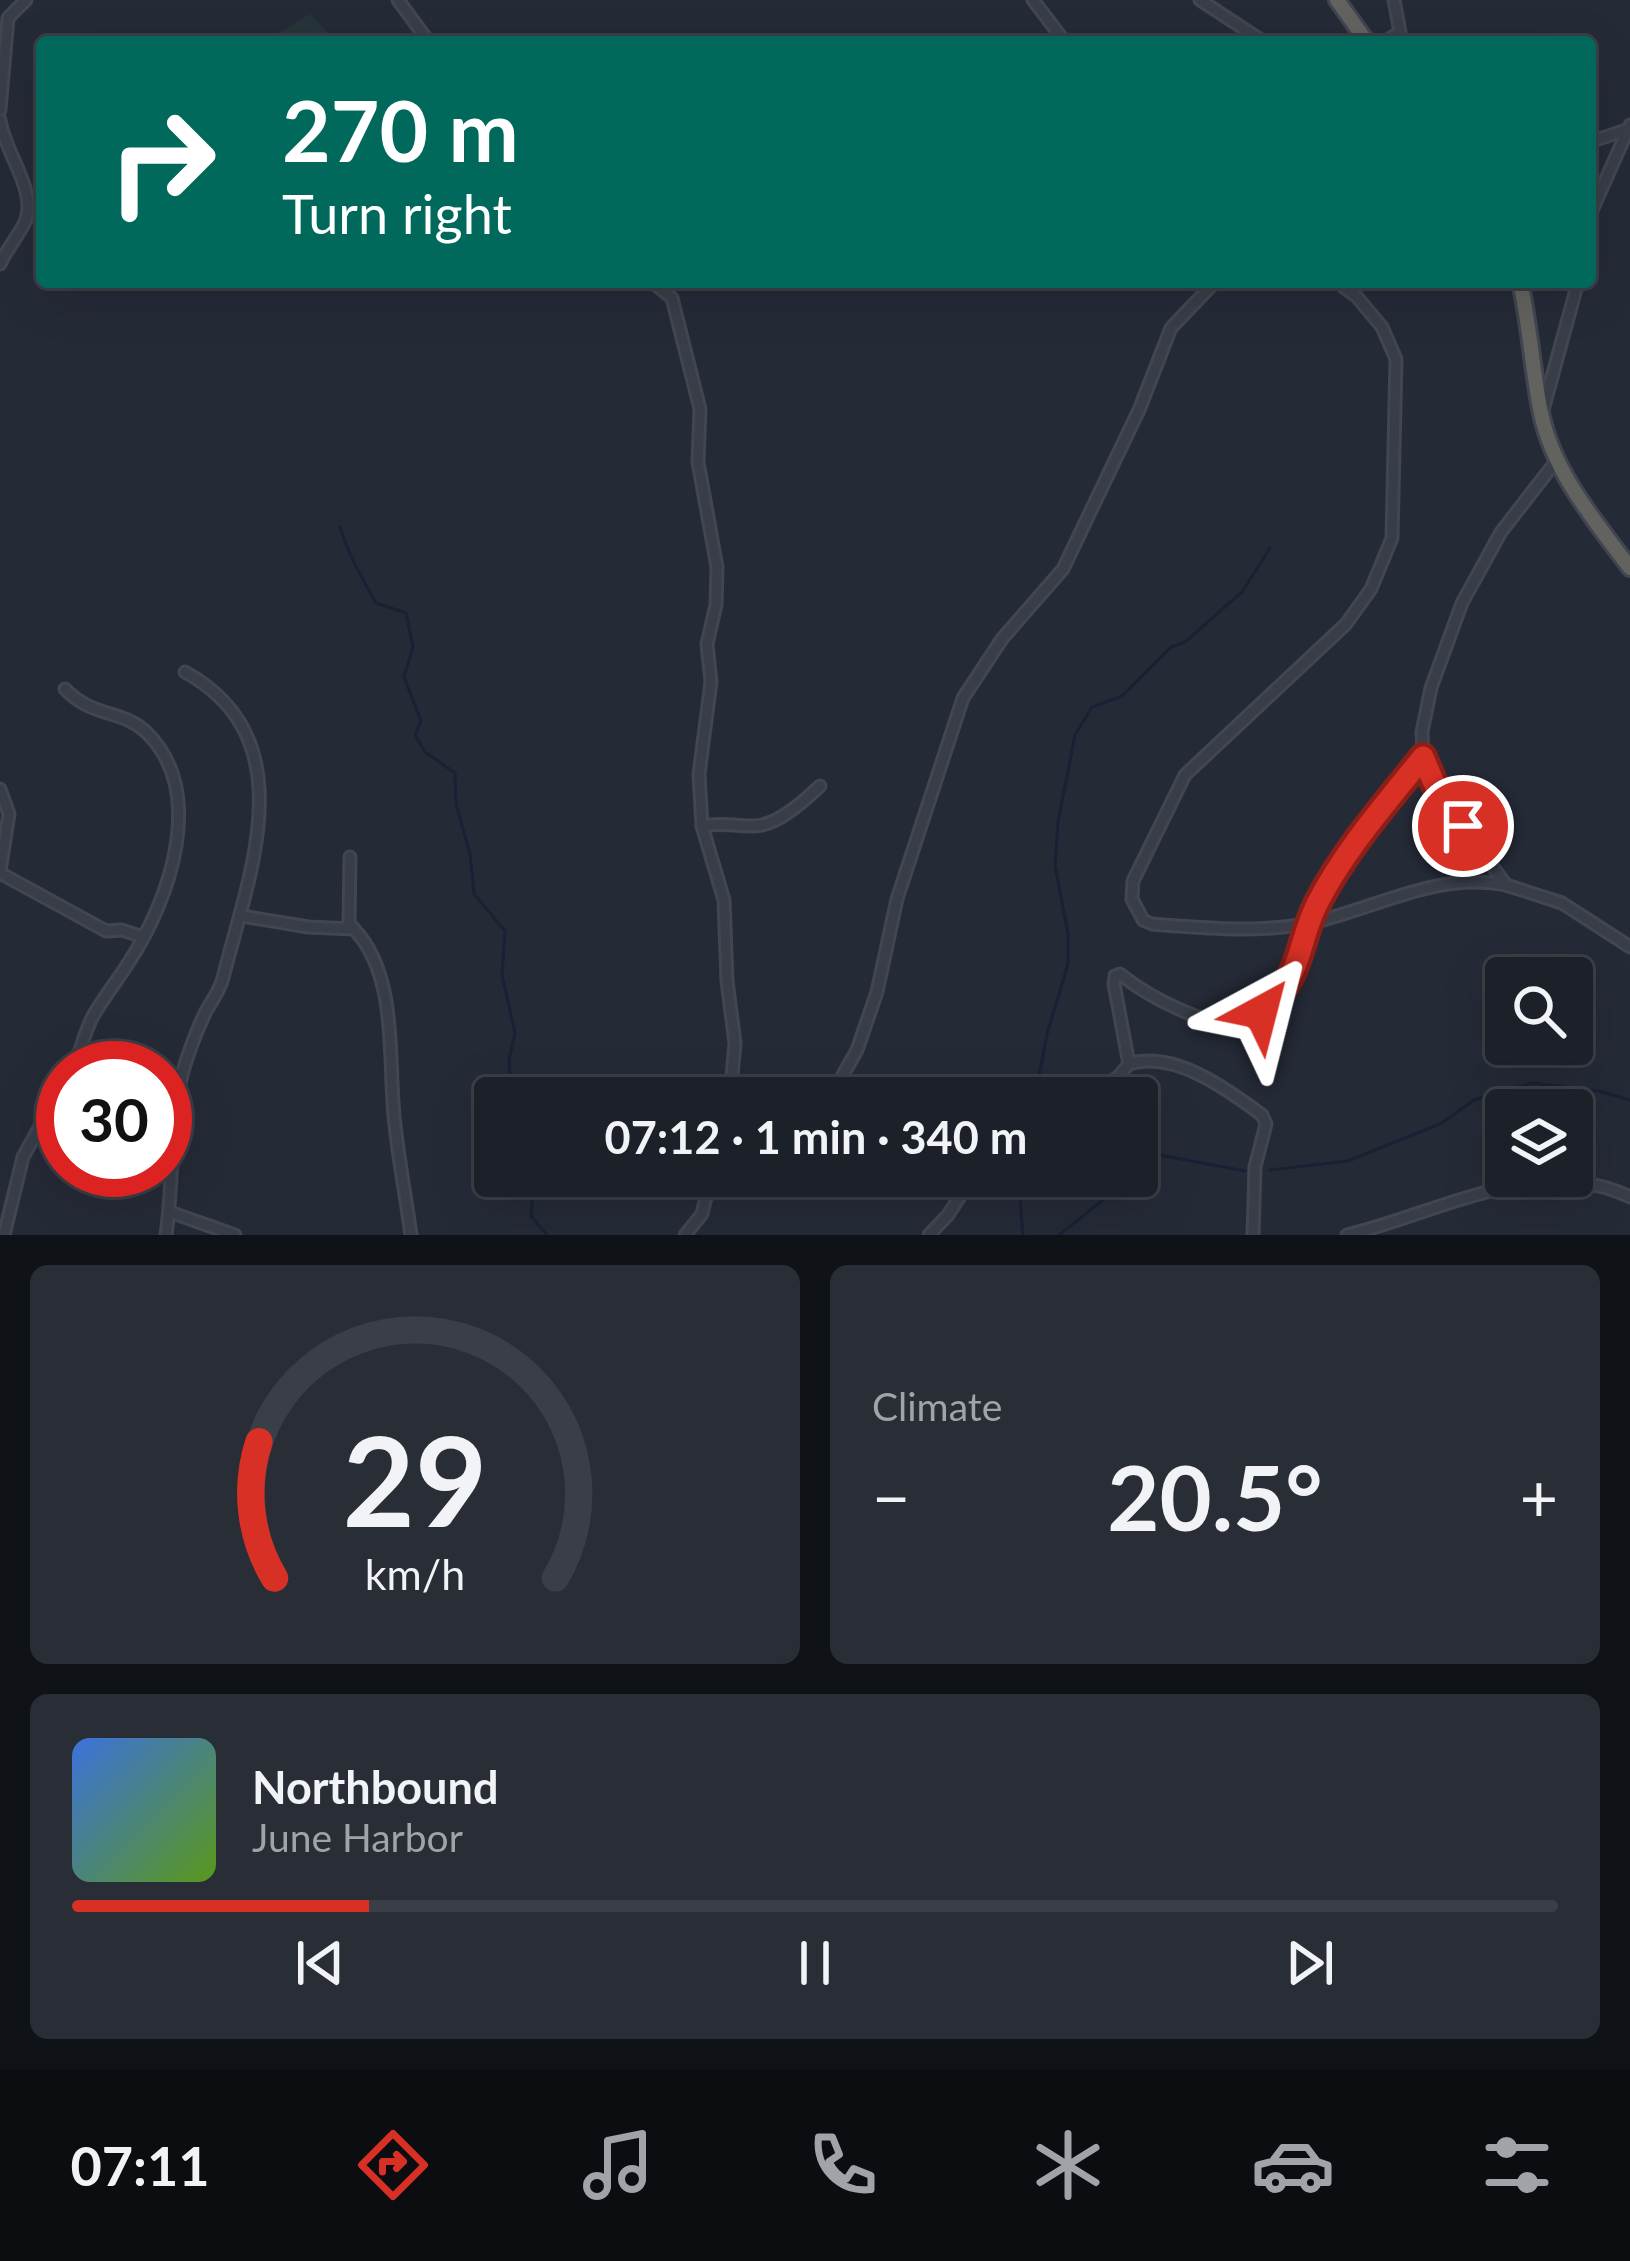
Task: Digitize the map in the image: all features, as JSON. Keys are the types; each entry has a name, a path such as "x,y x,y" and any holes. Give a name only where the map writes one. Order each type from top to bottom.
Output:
{"highway":[{"path":"1337,0 1363,36"},
{"path":"1521,288 1541,415 1557,460 1630,568"}],"street":[{"path":"0,110 4,20 26,0"},
{"path":"398,0 425,36"},
{"path":"1033,0 1060,36"},
{"path":"1200,0 1255,36"},
{"path":"1394,0 1400,32 1394,36"},
{"path":"0,120 29,202 26,219 0,264"},
{"path":"1596,140 1628,127"},
{"path":"1596,201 1628,127"},
{"path":"660,288 672,298 696,386 698,462 717,567 716,605 707,644 711,682 699,755 702,826 724,900 727,981 736,1043 732,1077"},
{"path":"842,1077 857,1050 877,992 902,884 963,698 1002,639 1063,569 1139,410 1171,328 1208,288"},
{"path":"1345,288 1382,327 1396,359 1392,538 1371,589 1346,624 1185,775 1131,889 1140,916 1152,924 1209,927 1311,923 1452,880 1506,885 1562,903 1630,947"},
{"path":"1541,415 1577,288"},
{"path":"1506,885 1437,790 1423,757 1422,732 1431,688 1462,603 1501,532 1557,460"},
{"path":"166,1235 170,1145 183,1073 222,982 242,916 262,812 260,778 236,719 214,692 185,672"},
{"path":"64,689 83,706 145,732 175,783 179,805 172,863 142,937 92,1019 84,1041"},
{"path":"1129,1064 1115,976 1120,974 1175,1008 1217,1020 1248,1020 1279,996 1330,882 1423,757"},
{"path":"702,826 765,824 802,803 820,786"},
{"path":"0,789 9,814 0,872 106,931 122,930 142,937"},
{"path":"350,857 349,923 368,947 382,980 394,1123 411,1235"},
{"path":"242,916 354,929"},
{"path":"1118,1077 1129,1064 1151,1059 1169,1062 1224,1090 1266,1120 1256,1167 1253,1235"},
{"path":"4,1235 23,1157 36,1134"},
{"path":"1347,1235 1511,1186 1581,1183 1630,1198"},
{"path":"685,1235 702,1214 706,1197"},
{"path":"929,1235 960,1197"},
{"path":"170,1212 235,1235"}],"shaded area":[{"path":"310,14 330,36 277,36"}],"waterway":[{"path":"340,527 376,603 406,613 413,647 404,677 421,721 415,735 425,752 455,773 456,804 470,854 474,894 505,931 502,975 515,1033 510,1077"},
{"path":"1039,1077 1068,964 1068,934 1055,865 1075,735 1092,707 1122,696 1171,647 1185,642 1242,592 1270,548"},
{"path":"1270,1170 1348,1161 1442,1123 1474,1100 1532,1083 1630,1100"},
{"path":"1158,1157 1245,1171"},
{"path":"532,1197 531,1216 547,1235"},
{"path":"1020,1197 1023,1235"},
{"path":"1059,1235 1107,1197"}],"route":[{"path":"1261,1012 1290,979 1330,882 1423,757 1437,790 1463,826"}]}
